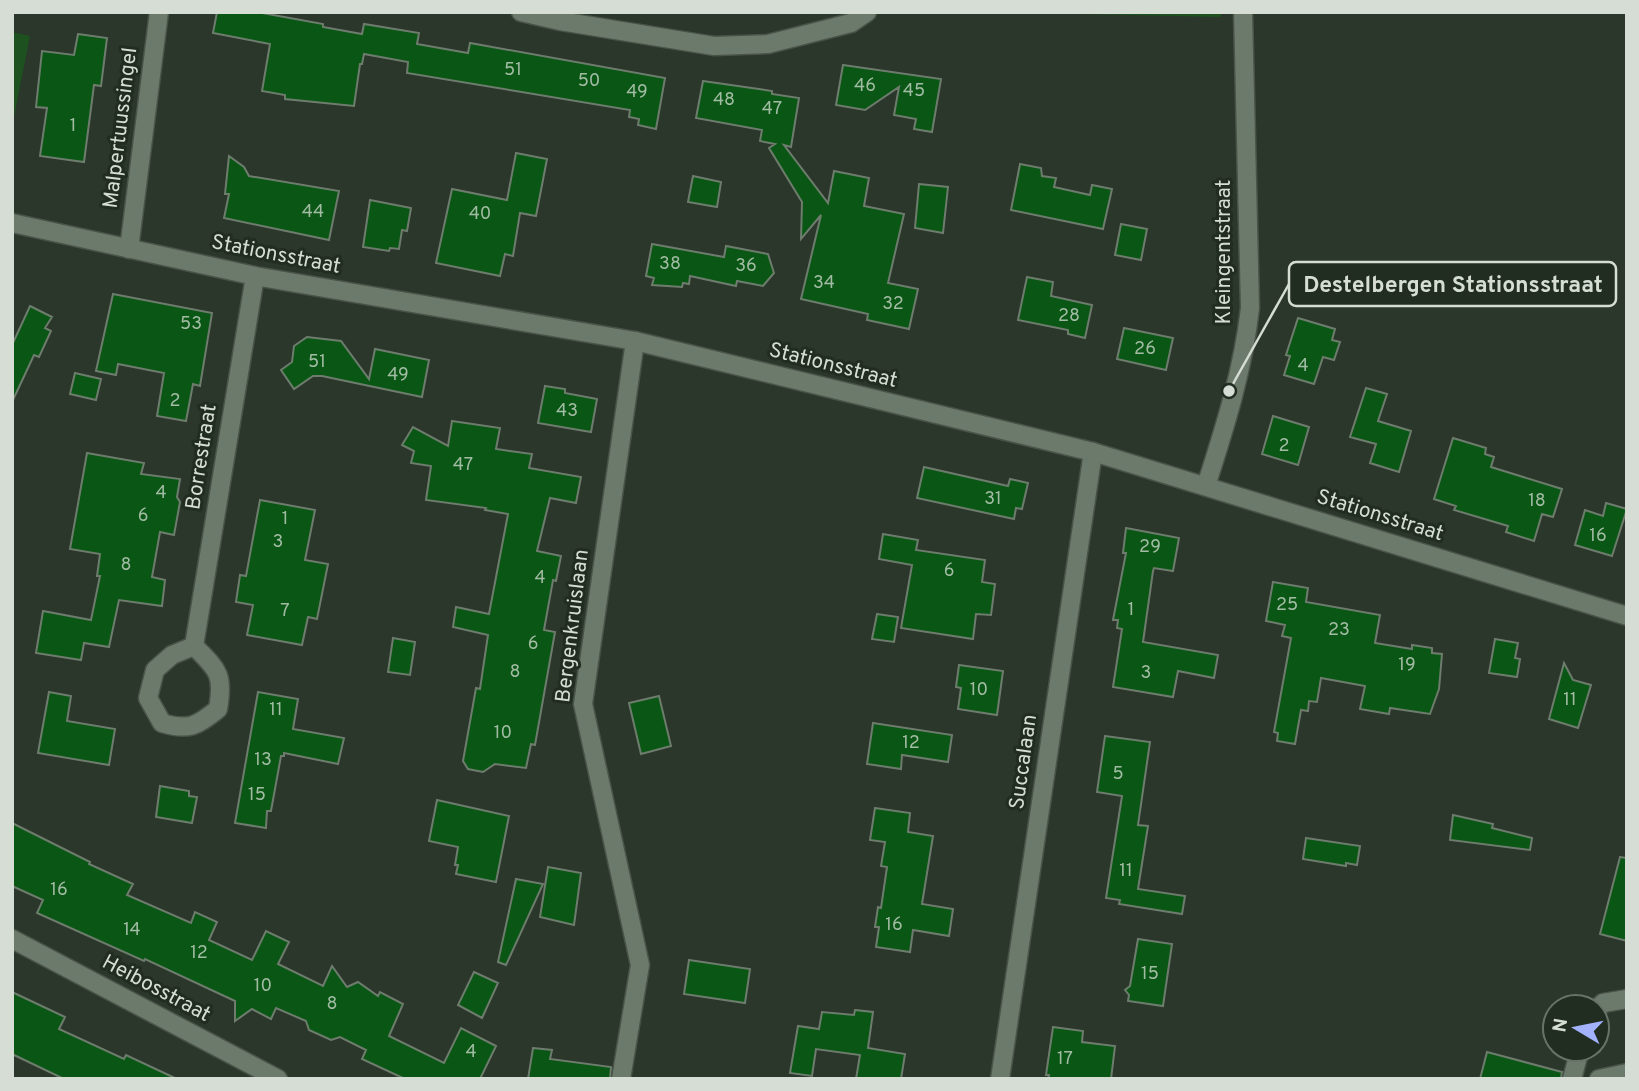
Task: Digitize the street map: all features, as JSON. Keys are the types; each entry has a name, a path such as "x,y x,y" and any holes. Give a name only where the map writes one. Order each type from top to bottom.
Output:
{"street":[{"name":"Malpertuussingel","path":"129,249 159,12"},
{"path":"521,12 714,46 768,44 851,23 867,12"},
{"name":"Kleingentstraat","path":"1206,486 1236,393 1250,308 1243,12"},
{"name":"Stationsstraat","path":"12,223 255,276 635,341 1093,452 1627,617"},
{"name":"Borrestraat","path":"194,646 255,276"},
{"name":"Bergenkruislaan","path":"621,1079 640,965 583,704 635,341"},
{"name":"Succalaan","path":"1000,1079 1093,452"},
{"path":"194,646 216,668 222,687 218,709 198,725 180,728 162,723 148,698 155,670 172,655 194,646"},
{"name":"Heibosstraat","path":"12,939 278,1079"},
{"path":"1600,1079 1627,1073"}],"green space":[{"path":"1221,12 1221,17 1037,13"},
{"path":"12,32 30,36 12,127"}],"building":[{"path":"217,12 257,12 362,34 364,24 419,33 417,44 468,53 470,43 665,78 656,129 638,125 639,119 629,117 630,110 407,73 408,62 364,54 354,106 285,99 285,95 262,91 270,44 213,33"},
{"path":"78,34 107,38 101,86 94,85 84,162 40,156 47,108 36,107 42,51 74,55"},
{"path":"843,65 941,79 932,132 914,129 916,119 894,115 899,87 865,110 836,105"},
{"path":"703,81 772,91 772,94 799,98 791,147 784,145 828,203 834,171 869,178 864,206 904,214 888,283 918,289 909,329 867,320 868,314 801,299 821,215 801,239 802,202 769,148 775,144 760,141 762,130 696,118"},
{"path":"516,153 547,159 536,216 520,213 513,256 505,254 500,276 436,263 452,189 507,200"},
{"path":"229,156 244,167 249,176 339,191 329,240 224,218 229,194 225,194"},
{"path":"1020,164 1041,168 1042,176 1056,178 1054,187 1090,195 1092,185 1112,189 1103,229 1011,210"},
{"path":"693,176 721,182 717,207 688,202"},
{"path":"919,184 948,187 943,233 915,228"},
{"path":"370,200 411,208 407,231 402,230 399,249 390,248 389,251 363,247"},
{"path":"1121,224 1147,229 1141,260 1115,255"},
{"path":"652,244 724,257 726,246 768,254 774,273 763,286 737,281 736,286 690,276 689,284 683,283 682,287 652,285 654,278 646,276"},
{"path":"1027,277 1053,282 1051,296 1092,305 1085,338 1068,334 1068,330 1018,320"},
{"path":"113,294 212,313 200,386 193,384 186,421 157,416 164,373 118,364 116,375 96,371"},
{"path":"30,306 52,317 45,328 51,331 39,357 34,355 12,402 12,345"},
{"path":"1298,318 1335,329 1332,340 1340,342 1334,360 1323,357 1314,384 1284,375 1290,356 1286,355"},
{"path":"1124,328 1173,338 1166,370 1117,359"},
{"path":"307,337 341,341 369,379 375,349 429,360 422,397 322,376 313,376 294,389 281,370 292,362 294,346"},
{"path":"75,373 101,379 96,400 70,394"},
{"path":"545,386 597,399 591,432 538,423"},
{"path":"1366,388 1387,394 1378,421 1411,431 1399,472 1370,463 1376,444 1350,437"},
{"path":"1273,416 1309,427 1298,465 1262,454"},
{"path":"452,421 500,428 496,449 532,454 529,468 581,477 576,503 550,498 537,551 561,556 556,581 553,580 544,630 555,632 535,745 531,744 526,768 495,764 483,772 468,769 463,761 476,688 480,689 488,635 453,627 456,607 489,614 508,514 485,510 486,508 426,500 431,466 411,463 414,451 402,445 413,427 448,446"},
{"path":"1453,438 1486,448 1485,454 1494,457 1491,467 1562,489 1553,517 1542,514 1534,541 1506,532 1508,526 1454,510 1456,506 1434,499"},
{"path":"87,453 144,463 141,474 180,479 177,497 180,502 174,535 160,532 152,577 165,580 162,606 119,600 109,647 84,643 81,660 36,653 43,611 91,620 100,576 97,576 100,554 70,549"},
{"path":"924,467 1008,486 1010,479 1028,483 1022,509 1016,508 1014,519 917,498"},
{"path":"260,500 315,510 305,560 328,564 317,619 308,617 302,645 247,635 253,605 236,602 240,575 246,576"},
{"path":"1606,503 1627,509 1612,556 1575,545 1585,510 1603,516"},
{"path":"1126,528 1179,538 1173,571 1154,568 1143,642 1218,655 1214,678 1178,671 1173,697 1113,687 1122,629 1117,628 1118,620 1113,620 1126,553 1123,553"},
{"path":"883,534 918,540 916,550 985,560 982,582 995,584 991,615 976,614 973,639 901,628 912,565 879,559"},
{"path":"1273,582 1308,588 1306,602 1380,615 1375,643 1412,649 1412,645 1432,648 1432,653 1442,654 1439,689 1430,714 1390,708 1389,714 1360,709 1365,686 1321,678 1317,702 1309,701 1308,711 1301,710 1295,744 1277,741 1278,733 1274,732 1291,638 1282,636 1285,625 1266,621"},
{"path":"877,614 898,617 894,642 872,639"},
{"path":"393,638 415,642 410,675 388,672"},
{"path":"1495,639 1518,643 1515,658 1520,659 1517,677 1489,673"},
{"path":"1564,663 1573,680 1591,685 1578,728 1549,719"},
{"path":"959,665 1003,671 997,715 958,709 961,688 956,687"},
{"path":"49,692 71,696 67,721 115,729 109,765 38,753"},
{"path":"258,692 298,699 293,729 344,738 338,764 284,753 284,756 281,756 271,811 267,811 266,828 235,823"},
{"path":"659,696 671,746 641,754 629,703"},
{"path":"873,723 952,735 948,762 902,755 901,769 867,764"},
{"path":"1105,736 1150,742 1138,825 1148,826 1138,889 1185,896 1182,914 1119,904 1120,900 1106,898 1122,796 1097,792"},
{"path":"160,786 189,791 189,796 197,797 192,823 156,817"},
{"path":"437,800 509,816 496,882 456,874 458,847 429,841"},
{"path":"875,808 910,813 908,832 933,836 922,904 953,909 949,936 913,930 910,952 876,947 879,927 875,927 878,907 881,908 887,867 881,866 885,842 870,840"},
{"path":"1453,815 1493,824 1492,828 1532,838 1530,850 1450,840"},
{"path":"12,823 133,884 127,895 191,923 195,912 217,922 209,940 252,960 266,931 289,942 278,964 323,986 332,966 347,987 358,982 378,996 380,992 403,1004 389,1036 444,1063 461,1028 496,1046 480,1079 405,1079 362,1059 366,1050 340,1037 331,1040 309,1030 306,1021 276,1008 271,1019 252,1009 235,1021 235,1001 37,913 43,900 12,886"},
{"path":"1306,838 1360,846 1357,865 1346,863 1346,866 1303,859"},
{"path":"1620,857 1627,858 1627,941 1600,934"},
{"path":"548,867 581,873 574,925 540,917"},
{"path":"516,879 543,884 506,965 498,962"},
{"path":"1138,939 1172,944 1163,1006 1128,1001 1129,995 1125,990 1130,986"},
{"path":"689,960 750,969 745,1003 684,994"},
{"path":"474,972 498,983 482,1018 458,1005"},
{"path":"12,992 65,1017 59,1029 124,1059 126,1055 177,1079 64,1079 12,1054"},
{"path":"855,1010 873,1012 868,1048 905,1054 901,1079 856,1079 860,1055 816,1049 812,1076 790,1073 798,1026 819,1029 822,1012 854,1015"},
{"path":"1053,1027 1083,1031 1082,1042 1115,1046 1111,1079 1048,1079 1049,1075 1046,1075"},
{"path":"533,1048 552,1050 550,1059 611,1067 610,1079 528,1079"},
{"path":"1487,1052 1562,1072 1561,1079 1480,1079"}],"place":[{"name":"Destelbergen Stationsstraat","path":"1229,391"}]}
